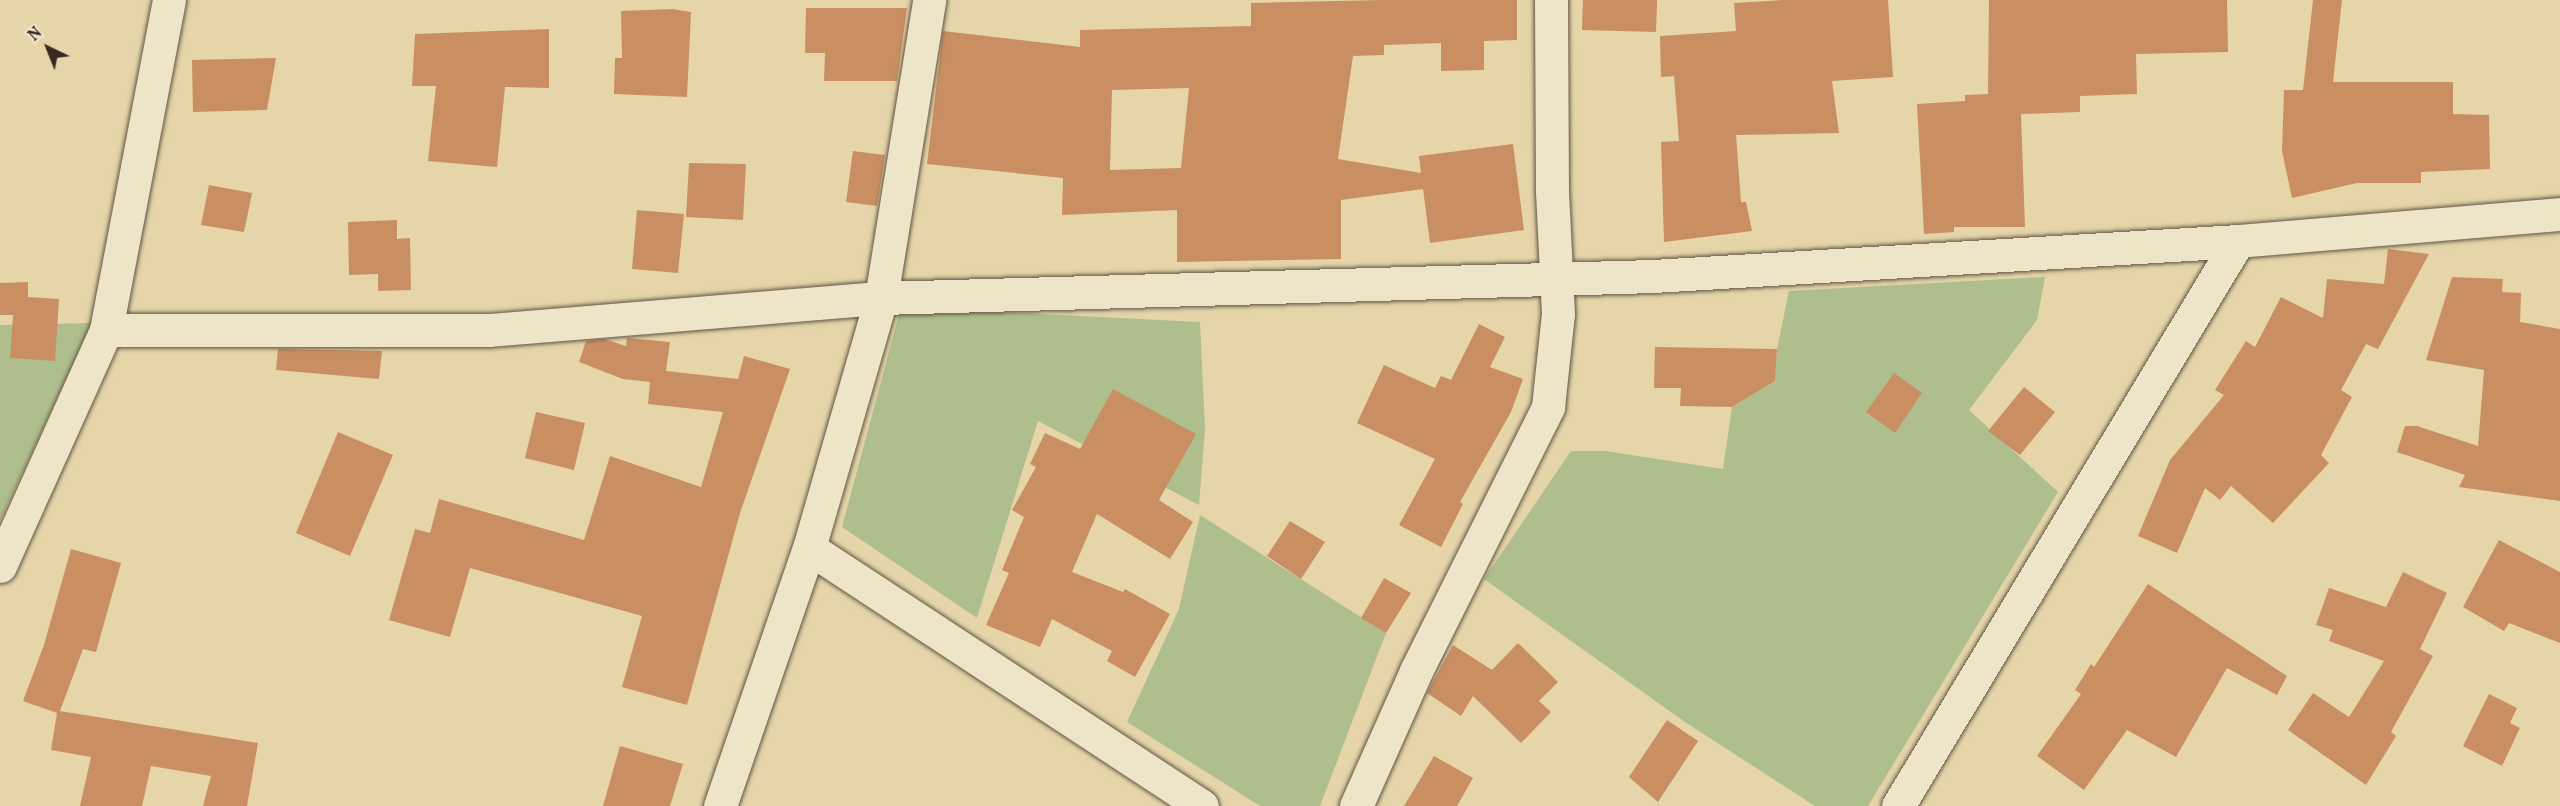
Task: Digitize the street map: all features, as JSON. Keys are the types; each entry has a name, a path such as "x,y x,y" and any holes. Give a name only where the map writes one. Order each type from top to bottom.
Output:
{"street":[{"path":"0,566 106,330 169,0"},
{"path":"720,806 809,548 881,298 929,0"},
{"path":"1356,806 1416,671 1548,407 1558,314 1555,280 1551,0"},
{"path":"106,330 489,330 881,298 1555,280 2238,241 2560,214"},
{"path":"1898,806 2238,241"},
{"path":"809,548 1202,806"}],"green space":[{"path":"2045,277 2037,320 1969,410 2058,492 1868,806 1815,806 1685,722 1484,579 1571,451 1605,451 1723,469 1732,407 1775,381 1777,349 1789,291"},
{"path":"901,307 1200,322 1205,429 1199,505 1038,421 977,618 842,527"},
{"path":"92,323 0,521 0,325"},
{"path":"1200,515 1386,633 1320,806 1260,806 1127,722 1179,609"}],"building":[{"path":"1517,0 1517,40 1484,41 1484,70 1441,71 1441,43 1384,45 1384,55 1353,56 1338,159 1421,173 1419,156 1513,144 1524,230 1430,243 1423,189 1341,200 1341,259 1177,262 1177,210 1062,215 1063,178 927,164 943,31 1080,47 1080,30 1251,26 1251,3","holes":["1189,88 1181,168 1110,170 1112,90"]},
{"path":"1583,0 1657,0 1656,32 1582,30"},
{"path":"1782,0 1888,0 1893,77 1832,81 1839,133 1736,135 1741,202 1746,202 1752,231 1664,242 1661,142 1679,141 1674,76 1661,77 1660,36 1736,31 1734,3"},
{"path":"1989,0 2227,0 2228,52 2136,54 2137,94 2080,96 2080,112 2021,114 2025,227 1954,227 1954,232 1924,234 1917,104 1965,101 1965,95 1988,94"},
{"path":"2313,0 2342,0 2333,82 2453,82 2453,114 2489,115 2490,169 2421,172 2421,183 2357,183 2292,198 2282,151 2284,90 2303,90"},
{"path":"806,8 907,8 897,81 824,81 825,53 805,53"},
{"path":"672,9 691,12 687,97 614,94 615,58 622,58 621,11"},
{"path":"549,29 549,88 505,87 497,167 428,161 436,86 412,86 415,34"},
{"path":"276,58 267,110 193,112 192,60"},
{"path":"853,151 885,155 877,206 846,202"},
{"path":"689,163 746,164 743,220 686,217"},
{"path":"209,185 252,193 244,232 201,225"},
{"path":"637,210 684,214 678,273 632,269"},
{"path":"397,220 397,239 410,238 411,290 378,291 378,274 349,275 348,222"},
{"path":"2388,249 2429,254 2378,349 2366,344 2341,390 2352,397 2321,455 2329,463 2273,523 2231,486 2220,500 2205,488 2177,553 2138,536 2170,460 2224,395 2215,390 2246,341 2255,347 2281,297 2323,318 2327,279 2384,284"},
{"path":"2452,277 2503,279 2502,292 2521,293 2520,322 2560,329 2560,501 2459,487 2465,475 2397,452 2405,426 2417,426 2478,446 2484,370 2426,360"},
{"path":"28,282 28,297 59,299 55,361 10,358 13,315 0,315 0,283"},
{"path":"1479,324 1505,337 1490,367 1523,379 1511,412 1460,502 1463,504 1441,547 1399,525 1435,459 1357,423 1384,365 1435,388 1441,376 1451,380"},
{"path":"627,338 670,342 666,371 738,379 744,356 790,369 740,513 687,705 622,687 642,616 470,568 450,637 389,620 415,529 430,533 439,499 584,540 610,456 701,487 723,412 648,404 650,382 623,379 579,362 586,341 604,339 626,346"},
{"path":"1655,347 1777,349 1775,381 1732,407 1680,406 1681,388 1654,388"},
{"path":"278,349 382,351 379,379 276,370"},
{"path":"1894,373 1922,393 1895,433 1866,412"},
{"path":"2024,387 2055,412 2020,455 1988,431"},
{"path":"1113,389 1196,434 1159,500 1193,522 1170,559 1097,514 1072,572 1123,592 1125,589 1170,614 1135,677 1107,661 1112,651 1052,619 1040,647 986,625 1009,573 1002,570 1024,517 1012,510 1036,467 1030,464 1045,433 1080,449"},
{"path":"536,412 585,423 574,470 525,458"},
{"path":"338,432 393,455 350,556 296,533"},
{"path":"1290,521 1325,542 1301,579 1267,556"},
{"path":"2499,540 2560,572 2560,643 2509,623 2504,631 2463,607"},
{"path":"71,549 121,563 96,652 83,649 60,711 258,743 247,806 203,806 211,776 151,766 142,806 80,806 91,757 51,750 57,713 23,701 44,645"},
{"path":"2403,572 2447,593 2420,649 2433,656 2391,732 2396,736 2366,785 2288,730 2313,693 2349,717 2384,661 2329,641 2333,630 2316,625 2329,588 2386,607"},
{"path":"1384,578 1411,593 1386,633 1361,618"},
{"path":"2148,584 2287,676 2277,695 2227,668 2176,757 2127,730 2084,790 2037,756 2081,694 2075,690 2091,664 2094,667"},
{"path":"1518,643 1558,682 1539,701 1551,712 1521,743 1473,696 1461,716 1427,693 1453,645 1492,670"},
{"path":"2489,694 2517,708 2510,723 2520,728 2502,766 2463,746"},
{"path":"1667,720 1698,741 1658,802 1629,777"},
{"path":"620,746 683,764 670,806 603,806"},
{"path":"1434,756 1473,778 1457,806 1404,806"}]}
